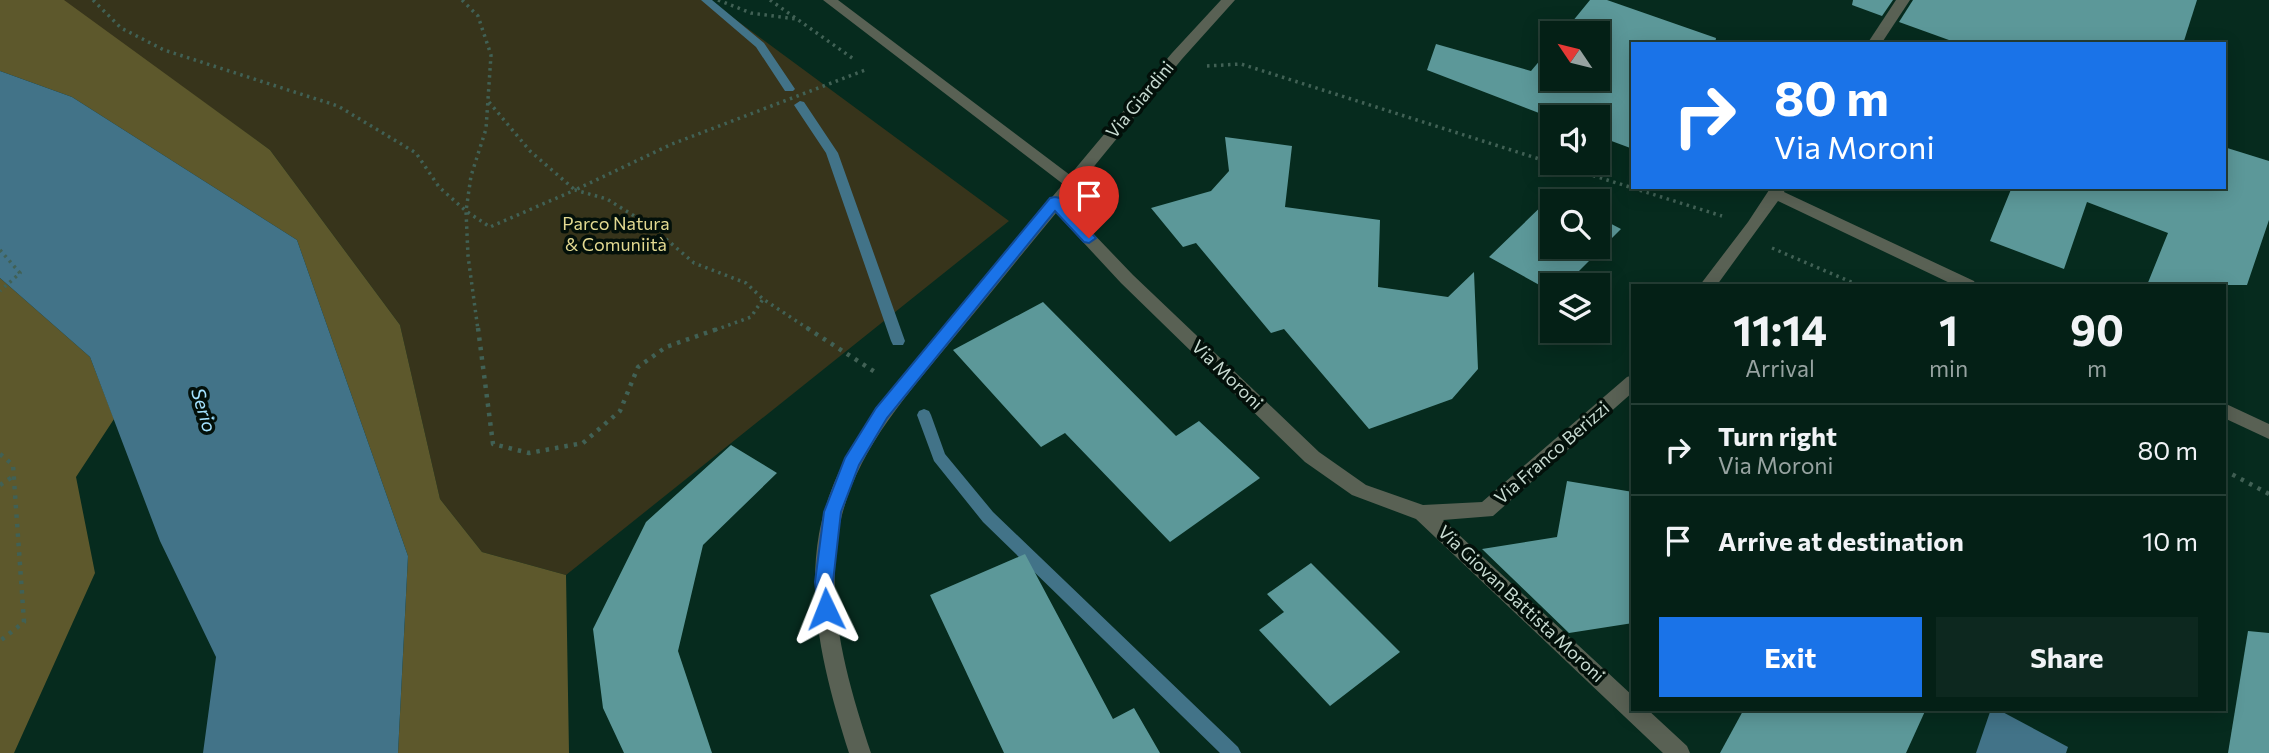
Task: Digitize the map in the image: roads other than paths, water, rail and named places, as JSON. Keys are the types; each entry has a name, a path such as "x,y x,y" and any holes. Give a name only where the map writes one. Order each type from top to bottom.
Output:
{"street":[{"path":"830,0 1071,183"},
{"name":"Via Giardini","path":"860,753 842,702 828,636 824,582 832,512 851,463 882,413 1177,56 1228,0"},
{"path":"1875,42 1903,0"},
{"path":"1709,284 1750,231 1777,190 1966,284"},
{"name":"Via Moroni","path":"1055,202 1127,279 1312,457 1359,490 1423,513"},
{"name":"Via Franco Berizzi","path":"1423,513 1486,510 1631,384"},
{"path":"2226,411 2269,432"},
{"name":"Via Giovan Battista Moroni","path":"1423,513 1631,708"},
{"name":"Via Giovan Battista Moroni","path":"1634,711 1679,753"}],"water":[{"name":"Serio","path":"0,71 72,97 297,240 408,556 398,753 203,753 216,657 160,541 90,357 0,278"},
{"path":"1990,711 2001,711 2068,747 2066,753 1976,753"}],"waterway":[{"path":"706,0 760,45 789,89"},
{"path":"800,105 832,153 898,341"},
{"path":"924,415 939,457 988,517 1232,753"}],"park label":[{"name":"Parco Natura & Comuniità","path":"616,234"}]}
